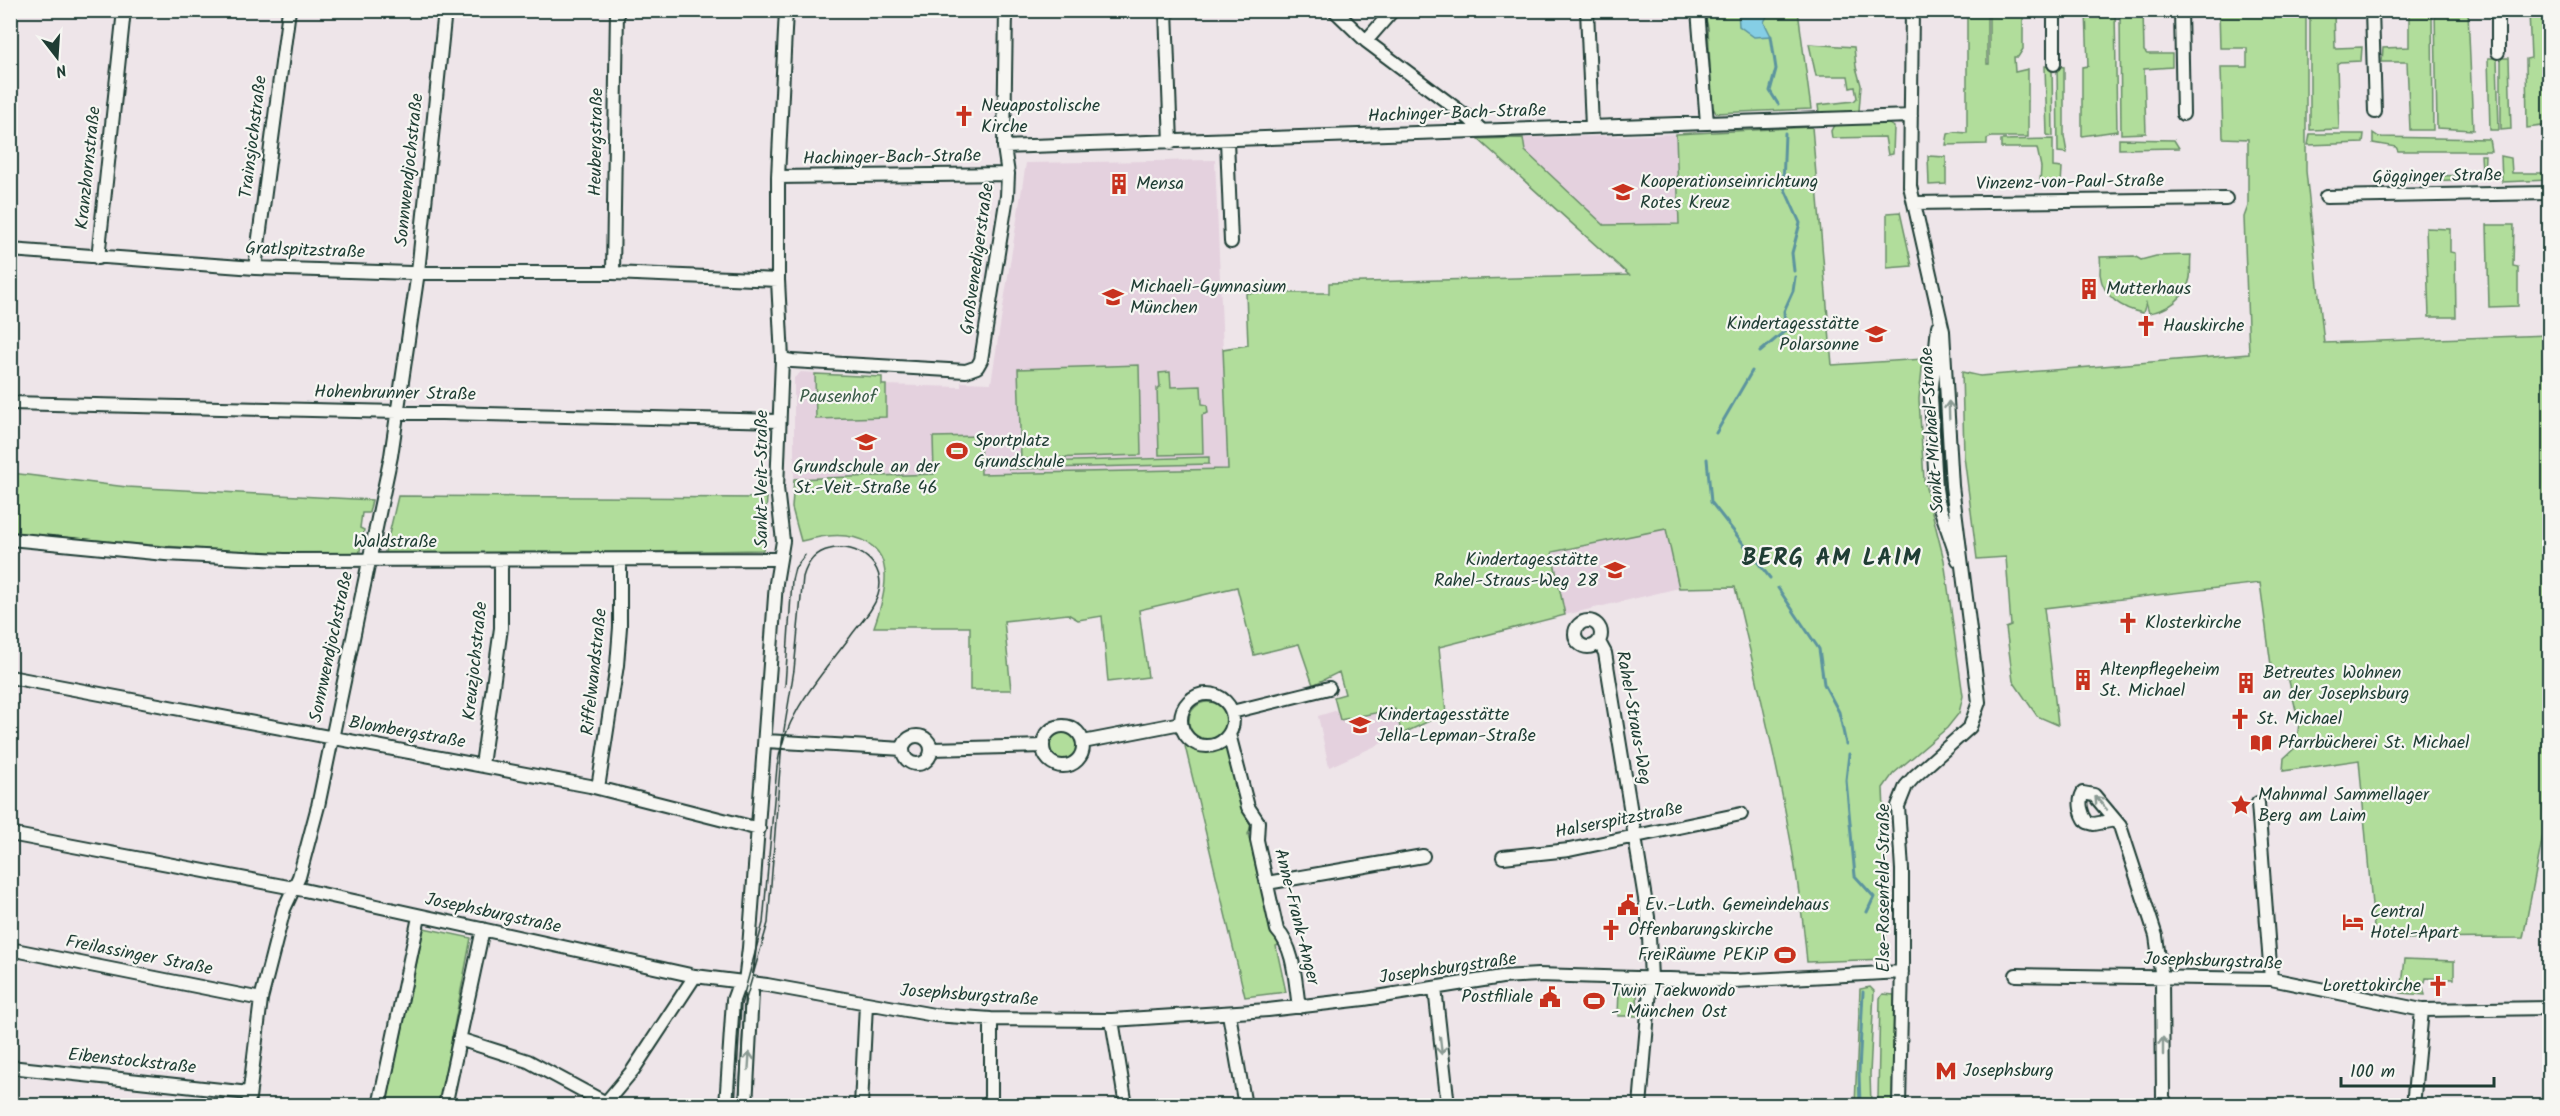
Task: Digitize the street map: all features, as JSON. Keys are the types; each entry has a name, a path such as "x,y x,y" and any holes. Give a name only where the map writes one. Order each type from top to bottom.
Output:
{"street":[{"name":"Kranzhornstraße","path":"98,258 124,10"},
{"name":"Trainsjochstraße","path":"255,268 289,10"},
{"name":"Sonnwendjochstraße","path":"248,1099 261,999 284,909 299,877 318,806 392,456 418,272 445,10"},
{"name":"Heubergstraße","path":"613,273 617,10"},
{"name":"Sankt-Veit-Straße","path":"746,1106 752,993 745,982 766,741 776,583 783,541 777,488 782,359 778,280 778,177 786,10"},
{"name":"Großvenedigerstraße","path":"782,359 966,371 977,367 981,360 1007,196 1008,174 1004,147 1006,10"},
{"path":"1166,10 1171,142"},
{"path":"1334,10 1366,41 1470,119 1482,131"},
{"path":"1366,41 1393,10"},
{"path":"1587,10 1592,127"},
{"path":"1698,10 1707,123"},
{"name":"Sankt-Michael-Straße","path":"1912,10 1910,186 1943,330 1947,357 1952,486 1979,702"},
{"path":"2054,10 2054,64"},
{"path":"2181,10 2183,114"},
{"path":"2372,10 2375,112"},
{"path":"2498,10 2499,52"},
{"name":"Hachinger-Bach-Straße","path":"1004,147 1911,116"},
{"path":"1227,140 1231,242"},
{"name":"Hachinger-Bach-Straße","path":"778,177 1008,174"},
{"name":"Gögginger Straße","path":"2326,197 2550,193"},
{"name":"Vinzenz-von-Paul-Straße","path":"1914,203 2226,199"},
{"name":"Gratlspitzstraße","path":"10,250 255,268 613,273 778,280"},
{"name":"Sankt-Michael-Straße","path":"1939,315 1931,397 1936,488 1938,502 1964,578"},
{"name":"Hohenbrunner Straße","path":"10,403 779,421"},
{"name":"Waldstraße","path":"10,539 223,558 501,561 780,558"},
{"name":"Riffelwandstraße","path":"598,788 618,656 620,560"},
{"name":"Kreuzjochstraße","path":"482,765 501,628 501,561"},
{"name":"Rahel-Straus-Weg","path":"1599,642 1605,653 1648,917 1651,978 1640,1106"},
{"name":"Blombergstraße","path":"10,677 598,788 759,829"},
{"path":"1232,712 1329,688"},
{"path":"1203,694 1217,696 1232,712 1233,727 1229,734 1215,745 1198,745 1184,733 1181,723 1185,707 1190,700 1203,694"},
{"name":"Else-Rosenfeld-Straße","path":"1899,1106 1902,870 1898,806 1906,786 1914,777 1970,727 1979,702"},
{"path":"1083,742 1181,723"},
{"path":"1057,726 1070,727 1076,731 1083,742 1081,755 1065,766 1052,763 1043,753 1042,746 1046,734 1057,726"},
{"name":"Anne-Frank-Anger","path":"1229,734 1248,807 1258,822 1257,840 1277,930 1285,939 1289,950 1299,1007"},
{"path":"918,736 929,741 932,749 927,761 918,764 909,762 903,749 909,738 918,736"},
{"path":"766,741 903,749"},
{"path":"932,749 1042,746"},
{"path":"2258,803 2271,979"},
{"name":"Halserspitzstraße","path":"1503,857 1569,850 1741,814"},
{"path":"2115,820 2120,826 2156,936 2162,979 2163,1097 2167,1106"},
{"name":"Josephsburgstraße","path":"10,834 293,888 694,976 745,982 934,1015 991,1019 1112,1020 1229,1014 1299,1007 1502,977 1538,975 1734,981 1902,972"},
{"path":"1267,883 1423,856"},
{"path":"379,1106 419,916"},
{"path":"445,1106 483,929"},
{"name":"Freilassinger Straße","path":"10,949 261,999"},
{"name":"Josephsburgstraße","path":"2016,975 2271,979 2421,1010 2550,1008"},
{"path":"459,1039 528,1061 604,1104 633,1070 694,976"},
{"name":"Sankt-Veit-Straße","path":"726,1106 733,1000 737,989 745,982"},
{"path":"1435,988 1448,1106"},
{"path":"861,1106 866,1004"},
{"path":"2413,1106 2421,1010"},
{"path":"1229,1014 1245,1106"},
{"path":"991,1019 991,1106"},
{"path":"1112,1020 1126,1106"},
{"name":"Eibenstockstraße","path":"10,1067 248,1099"}],"shaded area":[{"name":"Kooperationseinrichtung Rotes Kreuz","path":"1676,134 1679,224 1603,225 1525,151 1523,138"},
{"name":"Michaeli-Gymnasium München","path":"1215,160 1228,469 794,479 794,378 801,372 882,377 882,385 961,387 961,382 991,383 1026,163"},
{"name":"Kindertagesstätte Rahel-Straus-Weg 28","path":"1666,528 1679,588 1565,615 1552,552"},
{"name":"Kindertagesstätte Jella-Lepman-Straße","path":"1389,684 1402,734 1329,767 1318,716 1338,710 1334,697"}],"green space":[{"path":"1704,11 1798,11 1811,109 1716,113 1712,106 1708,27"},
{"path":"1967,11 1987,11 1987,64 1989,64 1989,11 2023,11 2023,49 2018,57 2014,57 2015,72 2028,69 2028,137 1991,137 1987,139 1987,144 1946,145 1948,134 1967,133"},
{"path":"2086,11 2115,11 2117,131 2082,136 2082,67 2088,66"},
{"path":"2120,11 2143,11 2144,51 2147,54 2172,54 2172,67 2144,69 2146,133 2121,134"},
{"path":"2219,11 2306,11 2306,171 2324,343 2549,335 2550,824 2545,825 2523,938 2375,939 2359,760 2283,771 2284,758 2296,747 2299,723 2289,681 2271,665 2260,583 2044,608 2058,725 2037,716 2013,681 2006,628 2011,626 2006,557 1977,559 1964,456 1962,372 1980,376 2249,354 2244,217 2248,206 2248,139 2223,138 2221,67 2247,67 2247,48 2220,48"},
{"path":"2310,11 2334,11 2335,48 2362,47 2361,61 2337,64 2339,129 2310,130"},
{"path":"2409,11 2432,11 2433,130 2410,130 2407,62 2382,62 2383,48 2409,47"},
{"path":"2435,11 2468,11 2473,130 2437,128"},
{"path":"2529,11 2549,11 2550,125 2527,128 2526,59 2531,58"},
{"path":"1809,44 1854,47 1861,85 1859,111 1819,113 1818,105 1854,101 1857,98 1855,87 1850,88 1848,76 1816,76"},
{"path":"2488,58 2497,58 2499,130 2490,130"},
{"path":"2501,58 2509,58 2511,129 2501,130"},
{"path":"2045,66 2052,67 2053,136 2047,135"},
{"path":"2057,66 2064,67 2064,136 2067,153 2058,152"},
{"path":"1886,122 1894,127 1893,154 1888,155 1885,137 1832,138 1831,131 1834,125"},
{"path":"1812,127 1832,365 1923,359 1919,399 1924,480 1944,560 1963,696 1959,713 1947,728 1893,774 1883,788 1887,885 1886,959 1807,962 1787,821 1768,727 1735,587 1679,588 1666,529 1552,552 1565,615 1439,647 1446,713 1402,734 1395,709 1340,720 1334,697 1345,694 1339,672 1313,685 1299,644 1254,655 1237,587 1139,610 1148,677 1108,682 1102,616 1078,620 1068,614 1004,621 1011,690 970,690 970,627 874,627 885,584 882,558 875,548 863,540 846,536 829,536 801,541 792,508 794,479 934,474 933,437 980,436 981,474 1228,469 1223,349 1248,345 1246,293 1329,293 1329,283 1629,275 1478,139 1523,138 1525,151 1604,225 1679,224 1676,134"},
{"path":"2373,133 2379,137 2489,139 2491,151 2398,151 2396,147 2373,143"},
{"path":"2310,134 2364,134 2363,143 2308,145"},
{"path":"2053,139 2053,167 2062,168 2061,184 2040,183 2041,167 2037,148 2001,148 2001,140"},
{"path":"2119,139 2174,140 2179,148 2119,149"},
{"path":"2481,155 2485,155 2484,179 2390,182 2391,177 2474,175 2479,170 2482,171"},
{"path":"1928,156 1946,157 1946,184 1929,185"},
{"path":"2501,156 2511,158 2512,173 2549,173 2549,180 2502,182"},
{"path":"1900,212 1912,266 1887,268 1887,213"},
{"path":"2487,225 2514,225 2513,266 2518,267 2518,306 2489,307"},
{"path":"2426,228 2450,229 2450,252 2455,253 2456,317 2429,317"},
{"path":"2191,255 2190,278 2185,291 2175,302 2163,309 2149,313 2146,303 2143,313 2121,305 2109,295 2102,282 2100,257 2134,256 2141,260 2156,256"},
{"path":"1139,365 1141,455 1021,459 1018,369"},
{"path":"1170,372 1171,387 1201,386 1202,404 1207,405 1208,413 1202,415 1203,454 1159,455 1157,388 1160,387 1159,373"},
{"name":"Pausenhof","path":"815,374 882,377 882,385 886,385 886,417 816,419"},
{"path":"1209,457 1209,464 1009,469 1009,463"},
{"path":"11,473 127,487 372,500 369,513 362,513 360,528 364,530 359,556 185,548 11,532"},
{"path":"398,496 767,498 763,550 384,556"},
{"path":"1208,702 1221,708 1227,721 1221,734 1208,740 1195,734 1189,721 1195,708"},
{"path":"1062,730 1073,734 1077,745 1073,756 1062,760 1051,756 1047,745 1051,734"},
{"path":"1189,744 1207,750 1225,748 1229,750 1245,815 1251,826 1248,834 1272,933 1283,944 1276,946 1286,992 1245,997 1185,746"},
{"path":"424,928 471,938 439,1105 386,1106"},
{"path":"2405,959 2454,961 2454,979 2426,978 2422,983 2425,995 2401,993"},
{"path":"1870,987 1874,991 1870,1074 1871,1105 1855,1105 1860,989"},
{"path":"1619,990 1637,993 1638,1016 1618,1016"},
{"path":"1883,994 1894,995 1892,1103 1881,1105 1878,1099 1880,998"}],"water":[{"path":"1738,11 1770,11 1764,22 1771,36 1754,37 1739,26"}],"waterway":[{"path":"1771,36 1776,69 1770,91 1778,104"},
{"path":"1785,133 1783,185 1800,223 1792,253 1794,271"},
{"path":"1760,352 1785,331 1784,311 1793,291 1795,277"},
{"path":"1716,433 1752,371"},
{"path":"1707,459 1711,502 1770,578"},
{"path":"1778,588 1819,649 1824,684 1839,712 1846,744"},
{"path":"1849,754 1846,780 1855,876 1874,897 1867,912"},
{"path":"1860,1106 1859,1072 1863,992"}],"tram line":[{"path":"735,1106 741,1005 763,923 777,767 781,748 787,730 805,697 869,612 878,595 879,574 874,565 868,558 850,549 830,549 816,555 809,563 803,577 794,670 782,742 768,923 744,1006 739,1106"},
{"path":"785,686 792,580 795,568 805,555"}],"place":[{"name":"Neuapostolische Kirche","path":"964,116"},
{"name":"Mensa","path":"1119,184"},
{"name":"Kooperationseinrichtung Rotes Kreuz","path":"1623,192"},
{"name":"Mutterhaus","path":"2089,289"},
{"name":"Michaeli-Gymnasium München","path":"1113,297"},
{"name":"Hauskirche","path":"2146,326"},
{"name":"Kindertagesstätte Polarsonne","path":"1876,334"},
{"name":"Grundschule an der St.-Veit-Straße 46","path":"866,442"},
{"name":"Sportplatz Grundschule","path":"957,451"},
{"name":"Kindertagesstätte Rahel-Straus-Weg 28","path":"1615,570"},
{"name":"Klosterkirche","path":"2128,623"},
{"name":"Altenpflegeheim St. Michael","path":"2083,680"},
{"name":"Betreutes Wohnen an der Josephsburg","path":"2246,683"},
{"name":"St. Michael","path":"2240,719"},
{"name":"Kindertagesstätte Jella-Lepman-Straße","path":"1360,725"},
{"name":"Pfarrbücherei St. Michael","path":"2261,743"},
{"name":"Mahnmal Sammellager Berg am Laim","path":"2241,805"},
{"name":"Ev.-Luth. Gemeindehaus","path":"1628,905"},
{"name":"Central Hotel-Apart","path":"2353,922"},
{"name":"Offenbarungskirche","path":"1611,930"},
{"name":"FreiRäume PEKiP","path":"1785,955"},
{"name":"Lorettokirche","path":"2438,986"},
{"name":"Postfiliale","path":"1550,997"},
{"name":"Twin Taekwondo - München Ost","path":"1594,1001"},
{"name":"Josephsburg","path":"1946,1071"}],"district":[{"name":"BERG AM LAIM","path":"1832,558"}]}
